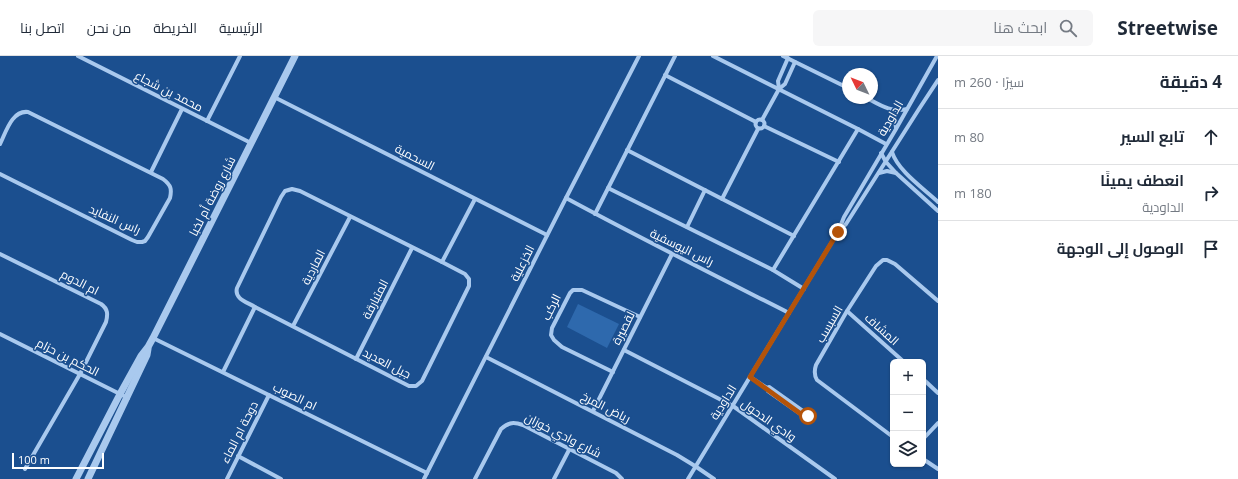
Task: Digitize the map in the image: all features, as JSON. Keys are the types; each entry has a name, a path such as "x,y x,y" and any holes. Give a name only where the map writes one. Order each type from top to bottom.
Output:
{"street":[{"name":"محمد بن شجاع","path":"78,56 251,143"},
{"path":"207,121 239,56"},
{"name":"شارع روضة أم لخبا","path":"76,479 120,394 141,356 153,338 295,56"},
{"name":"الخزعلية","path":"424,479 639,56"},
{"path":"595,214 675,56"},
{"path":"713,56 886,144"},
{"path":"783,56 842,85"},
{"name":"الداودية","path":"688,479 838,232 841,222 937,56"},
{"path":"779,89 778,81 788,58"},
{"path":"665,75 756,122 758,120 762,120 779,89 784,84 795,62"},
{"name":"الداودية","path":"838,232 844,226 938,80"},
{"name":"السحمية","path":"274,97 547,235"},
{"path":"878,103 898,111 907,109"},
{"path":"151,172 182,109"},
{"path":"890,109 895,119 896,129"},
{"name":"راس النفايد","path":"0,144 15,116 23,111 28,112 151,172 168,182 172,192 148,238 145,241 137,242 0,174"},
{"path":"762,120 764,122 764,126 838,162"},
{"path":"756,122 755,125 758,129"},
{"path":"722,199 758,129 764,126"},
{"path":"773,270 858,129"},
{"path":"627,150 794,236"},
{"path":"892,152 899,167 938,202"},
{"path":"881,153 886,162 896,173 938,211"},
{"path":"878,173 887,171 896,173"},
{"name":"جبل العديد","path":"292,188 412,248 468,276 470,282 422,381 416,386 409,386 255,307 236,295 236,292 281,197 285,191 292,188"},
{"path":"608,188 773,270 804,289"},
{"path":"687,227 705,190"},
{"name":"راس اليوسفية","path":"566,198 789,313"},
{"path":"442,262 475,199"},
{"name":"الماردية","path":"293,326 350,216"},
{"name":"المتبارقة","path":"356,359 412,248"},
{"name":"ام الدوم","path":"0,254 101,304 107,310 108,316 106,322 80,374"},
{"name":"لقصيرة","path":"592,411 672,254"},
{"name":"السبسب","path":"890,435 816,380 814,375 816,365 847,311 876,266 883,260 887,260 895,264 938,302"},
{"name":"الركب","path":"613,372 562,347 551,335 552,328 568,296 573,290 582,290 640,317"},
{"path":"223,372 255,307"},
{"name":"المشاف","path":"847,311 901,359"},
{"name":"الحكم بن حزام","path":"0,334 128,398"},
{"name":"ام الصوب","path":"153,338 427,473"},
{"name":"شارع روضة أم لخبا","path":"88,479 128,398 147,355 148,347"},
{"name":"وادي الدحول","path":"624,350 733,406 835,479"},
{"name":"رياض المرخ","path":"486,357 677,455 714,479"},
{"path":"26,469 80,374"},
{"path":"750,377 767,388 768,391 787,402 807,414 808,416 806,418 787,402"},
{"path":"926,382 938,393"},
{"name":"دوحة ام الماء","path":"227,479 269,395"},
{"name":"شارع وادي خوزان","path":"475,479 502,429 506,424 511,422 523,425 616,473 622,479"},
{"path":"926,436 938,423"},
{"path":"554,479 569,450"},
{"path":"238,456 281,479"},
{"path":"926,461 938,470"}],"shaded area":[{"path":"578,304 619,324 607,348 567,327"}],"route":[{"path":"808,416 806,418 785,404 768,391 767,388 750,377 838,232"}]}
